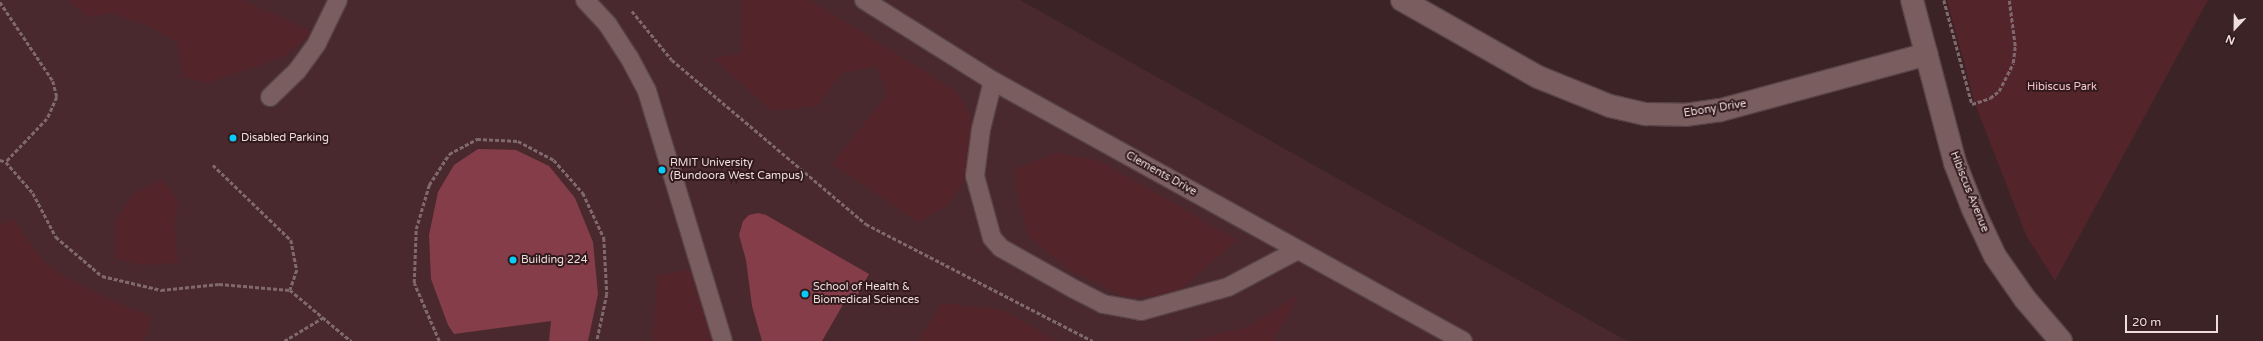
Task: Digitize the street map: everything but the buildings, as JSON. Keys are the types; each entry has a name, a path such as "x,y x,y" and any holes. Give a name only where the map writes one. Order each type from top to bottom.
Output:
{"street":[{"name":"Ebony Drive","path":"1402,0 1545,80 1610,106 1646,114 1685,115 1721,110 1928,54"},
{"name":"Hibiscus Avenue","path":"1912,0 1928,54 1955,163 1973,209 1995,256 2025,299 2061,341"}],"lane":[{"path":"270,97 305,60 317,43 338,0"},
{"path":"585,0 608,26 629,57 647,91 723,341"},
{"name":"Clements Drive","path":"864,0 993,81 1462,341"},
{"path":"993,81 981,129 975,176 992,238 1001,248 1074,289 1103,304 1141,311 1228,287 1298,250"}],"path":[{"path":"1944,0 1972,104 1990,98 1999,90 2013,63 2015,46 2009,0"},
{"path":"0,2 53,81 57,97 47,119 6,162"},
{"path":"627,6 672,60 866,224 1093,341"},
{"path":"439,341 414,283 416,229 429,185 449,154 477,139 518,141 554,160 583,193 604,238 607,294 597,341"},
{"path":"0,160 6,162 33,193 56,237 102,276 161,290 219,284 290,290 351,341"},
{"path":"213,165 291,240 297,270 290,290"},
{"path":"284,341 324,317"}],"shaded area":[{"name":"RMIT University (Bundoora West Campus)","path":"0,0 1020,0 1627,341 0,341"}],"green space":[{"path":"68,0 242,0 314,32 283,57 208,83 183,77 178,43 151,27 112,13 88,17"},
{"path":"743,0 810,0 956,91 972,118 975,163 949,204 918,222 832,164 888,94 876,66 840,74 817,106 772,111 714,59 741,53"},
{"name":"Hibiscus Park","path":"1947,0 2208,0 2055,281 2026,235 1975,104"},
{"path":"1058,153 1100,161 1237,240 1174,295 1128,298 1068,269 1029,237 1018,199 1015,169"},
{"path":"162,179 179,202 174,225 178,263 142,265 115,259 115,222 134,193"},
{"path":"13,219 44,262 72,281 152,318 144,341 0,341 0,225"},
{"path":"694,269 715,341 652,341 658,275"},
{"path":"1299,294 1273,341 1192,341 1250,326"},
{"path":"942,303 1003,310 1058,341 918,341"}],"place":[{"name":"Disabled Parking","path":"233,138"},
{"name":"RMIT University (Bundoora West Campus)","path":"662,170"},
{"name":"Building 224","path":"513,260"},
{"name":"School of Health & Biomedical Sciences","path":"805,294"}]}
